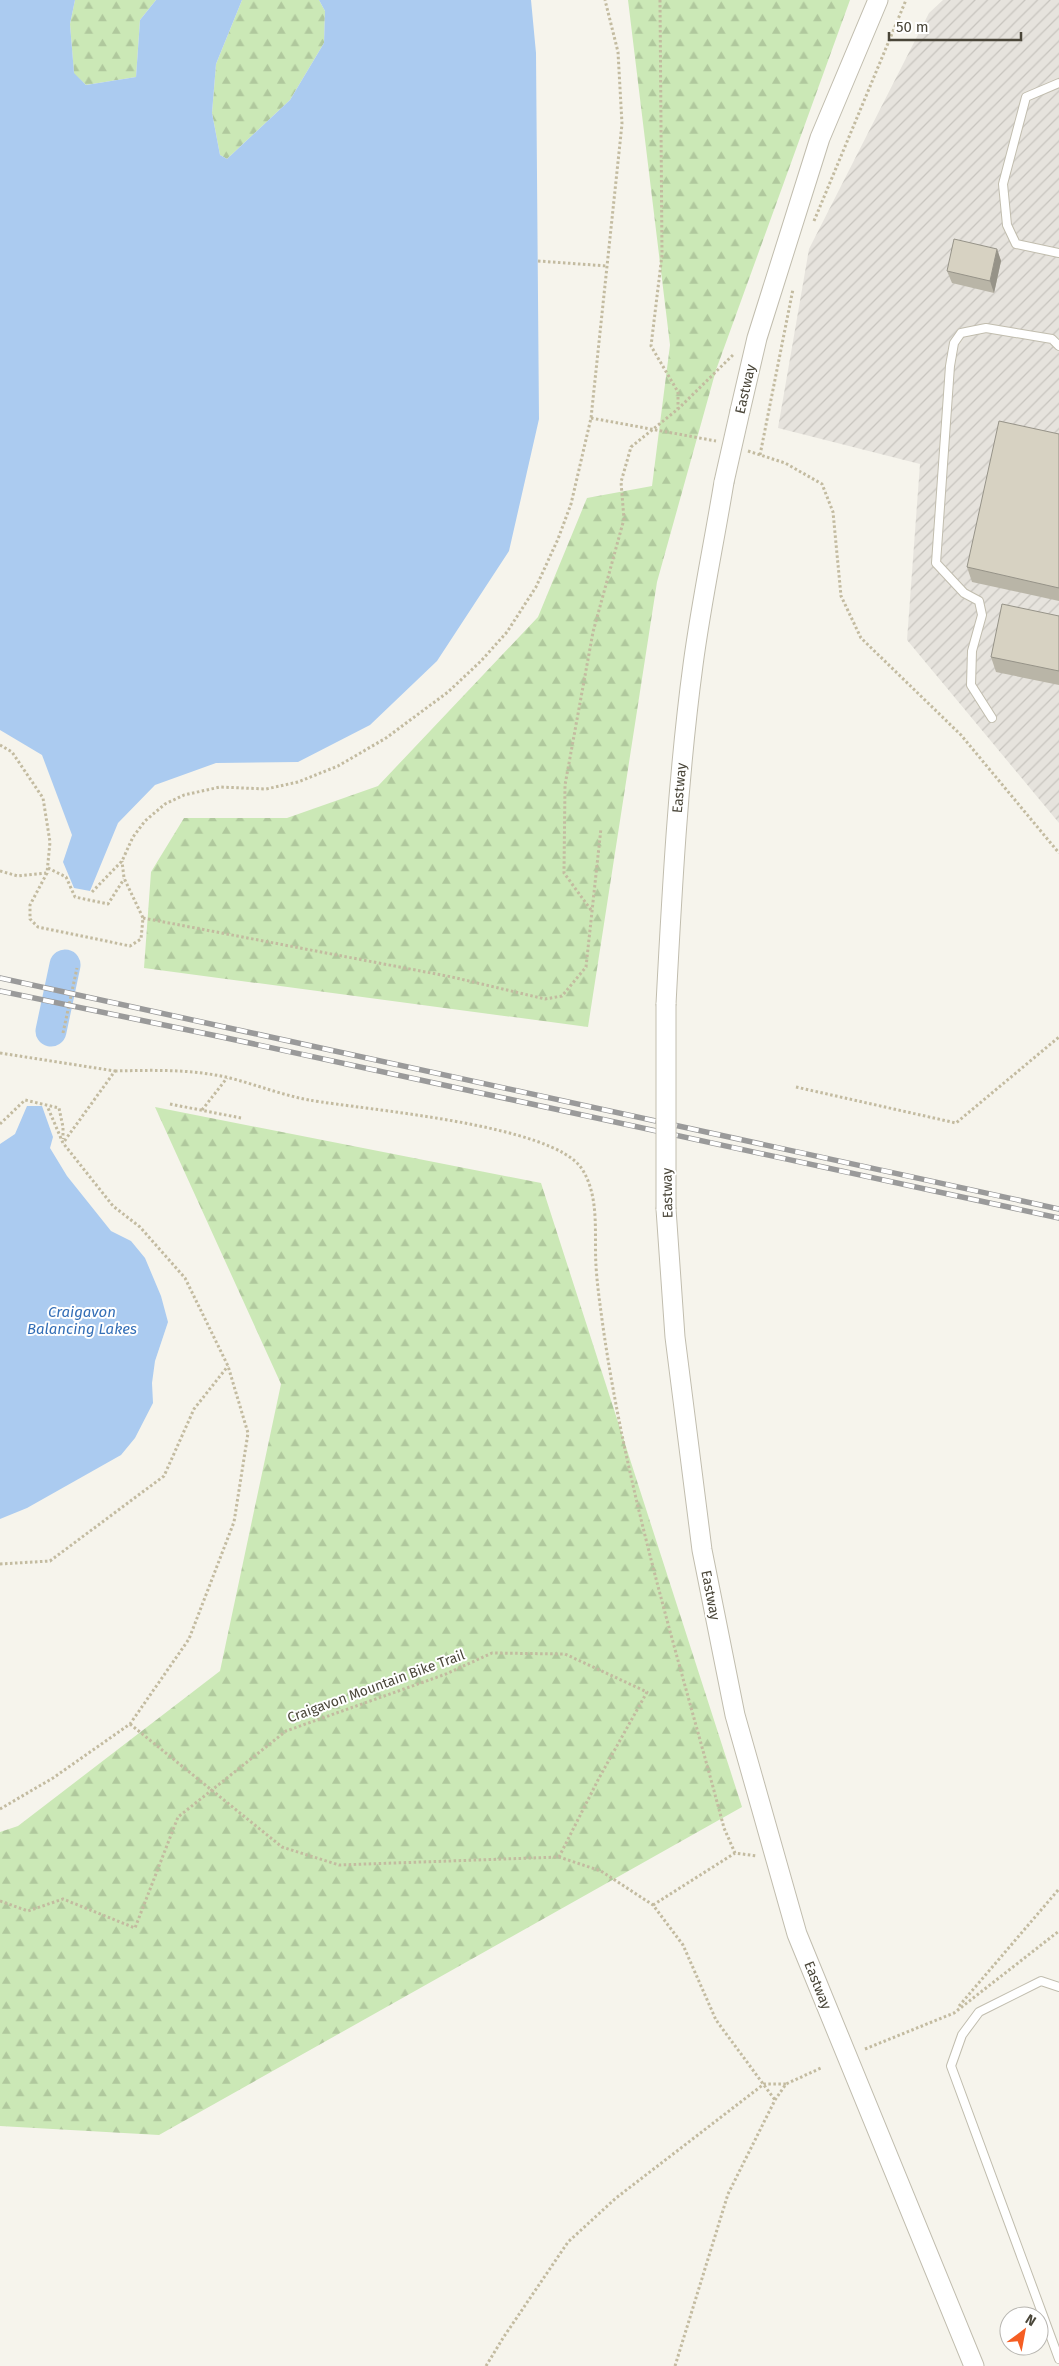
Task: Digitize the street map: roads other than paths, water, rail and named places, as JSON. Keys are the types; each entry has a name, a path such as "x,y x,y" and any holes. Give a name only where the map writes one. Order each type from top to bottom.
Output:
{"street":[{"name":"Eastway","path":"878,0 820,138 757,338 724,482 693,663 674,839 666,1004 666,1209 675,1337 702,1550 735,1715 797,1934 974,2366"}],"lane":[{"path":"1059,83 1026,97 1003,184 1007,225 1016,244 1059,253"},
{"path":"992,718 971,685 972,651 982,615 979,601 964,594 936,564 950,366 954,343 961,333 986,328 1052,339 1059,346"},
{"path":"1059,1987 1041,1981 980,2012 962,2035 950,2066 1059,2360"}],"water":[{"path":"0,0 75,0 70,24 74,73 86,85 136,77 140,20 156,0 242,0 216,64 212,113 220,155 227,159 290,100 324,43 325,11 319,0 531,0 536,53 539,419 509,551 437,661 370,725 298,762 216,763 155,785 118,823 90,891 74,888 63,862 72,835 42,755 0,730"},
{"name":"Craigavon Balancing Lakes","path":"27,1106 42,1106 53,1137 50,1148 67,1176 111,1231 131,1241 145,1258 161,1296 168,1322 155,1361 152,1383 153,1403 135,1438 121,1455 27,1508 0,1519 0,1144 15,1134"}],"waterway":[{"path":"51,1031 65,965"}],"railway":[{"path":"0,978 1059,1209"},
{"path":"0,991 1059,1218"}]}
